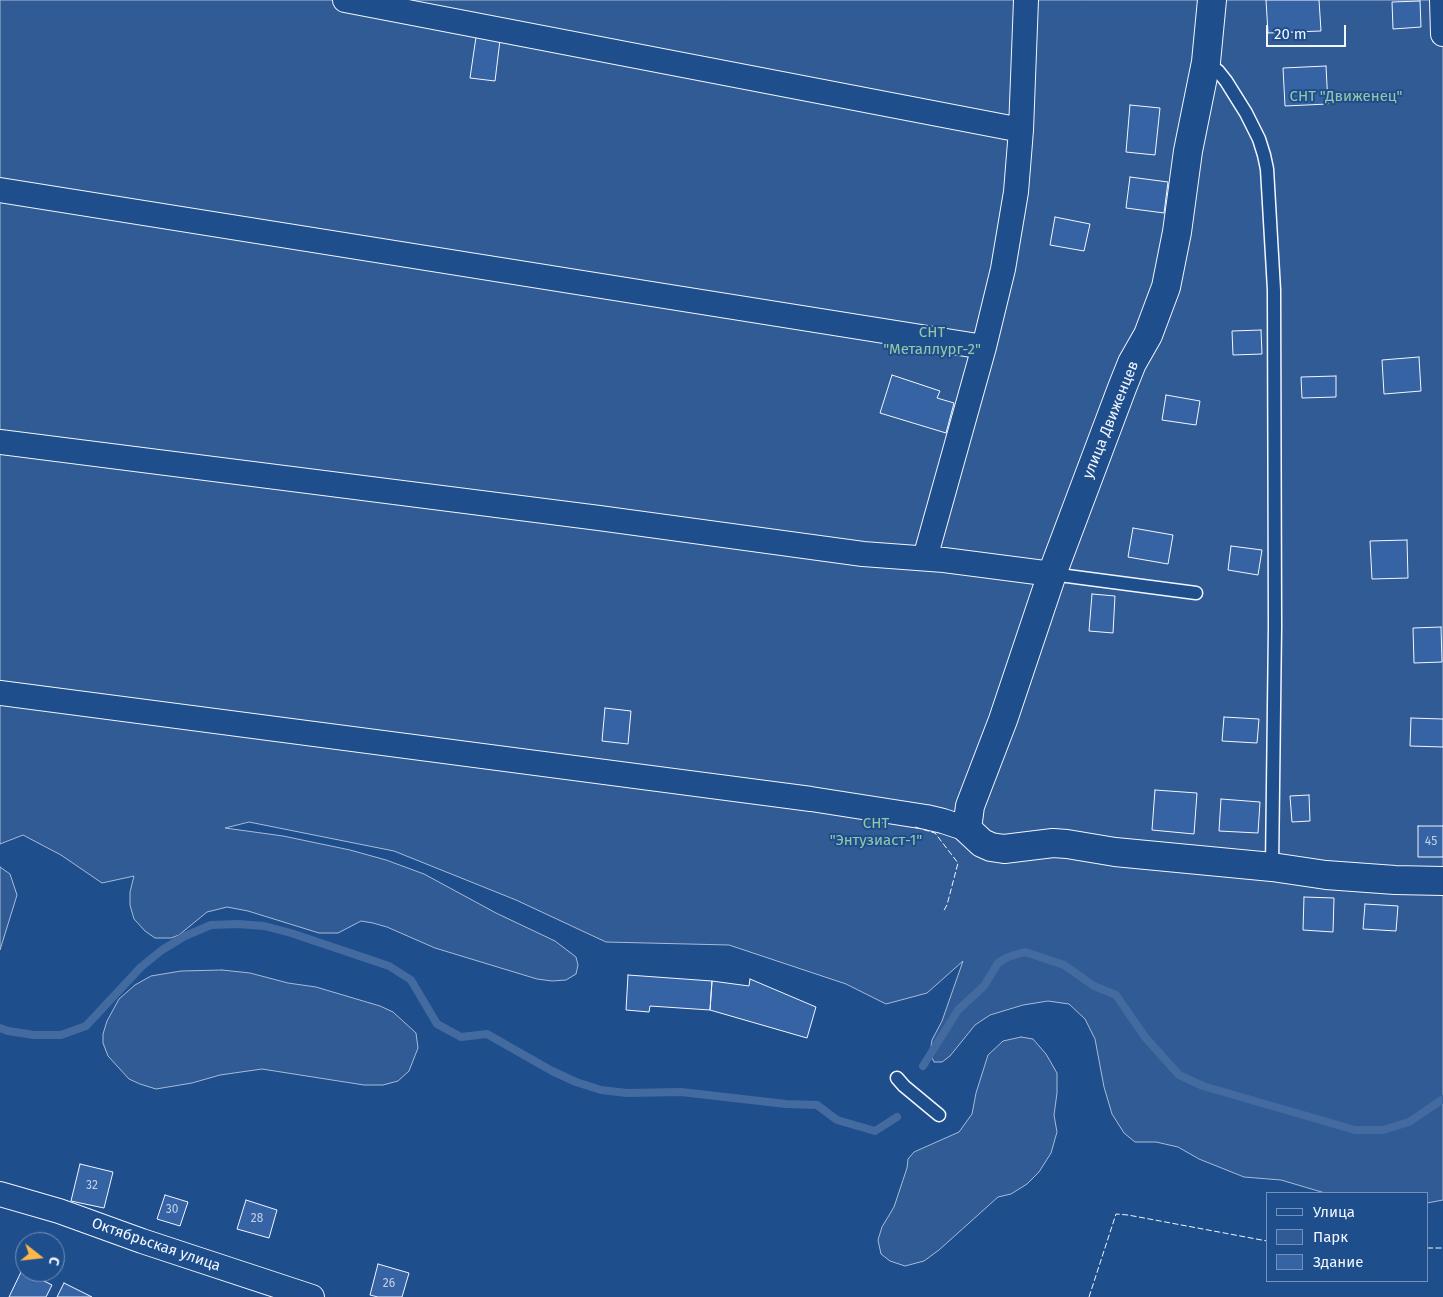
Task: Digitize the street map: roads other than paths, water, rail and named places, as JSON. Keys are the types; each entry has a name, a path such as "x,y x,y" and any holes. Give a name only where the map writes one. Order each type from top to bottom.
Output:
{"street":[{"path":"345,0 1021,130"},
{"path":"925,558 984,347 1006,250 1016,192 1021,130 1026,0"},
{"name":"улица Движенцев","path":"967,829 970,806 1003,720 1052,574 1122,388 1132,364 1148,335 1166,287 1177,232 1188,151 1206,62 1212,0"},
{"path":"1442,0 1443,34"},
{"path":"0,190 984,347"},
{"path":"0,442 599,518 863,554 925,558 1052,574"},
{"path":"0,693 811,799 935,819 967,829 982,843 1004,849 1053,843 1067,844 1115,852 1272,867 1326,875 1443,881"},
{"name":"Октябрьская улица","path":"0,1194 59,1211 142,1241 312,1297"}],"lane":[{"path":"1206,62 1218,71 1226,81 1246,113 1259,139 1267,169 1274,290 1275,627 1272,867"},
{"path":"1052,574 1196,593"},
{"path":"897,1078 939,1115"}],"waterway":[{"path":"0,1028 34,1035 61,1035 86,1026 141,967 162,950 185,936 211,925 238,924 264,926 291,933 389,966 411,980 437,1024 461,1037 487,1034 552,1071 576,1082 601,1090 627,1093 681,1092 786,1104 817,1105 837,1120 875,1131 897,1117"},
{"path":"923,1066 958,1010 984,986 998,963 1008,957 1025,952 1064,965 1094,986 1116,995 1145,1037 1179,1075 1203,1086 1355,1130 1383,1130 1409,1122 1443,1099"}],"park label":[{"name":"СНТ \"Движенец\"","path":"1346,97"},
{"name":"СНТ \"Металлург-2\"","path":"932,342"},
{"name":"СНТ \"Энтузиаст-1\"","path":"876,832"}]}
